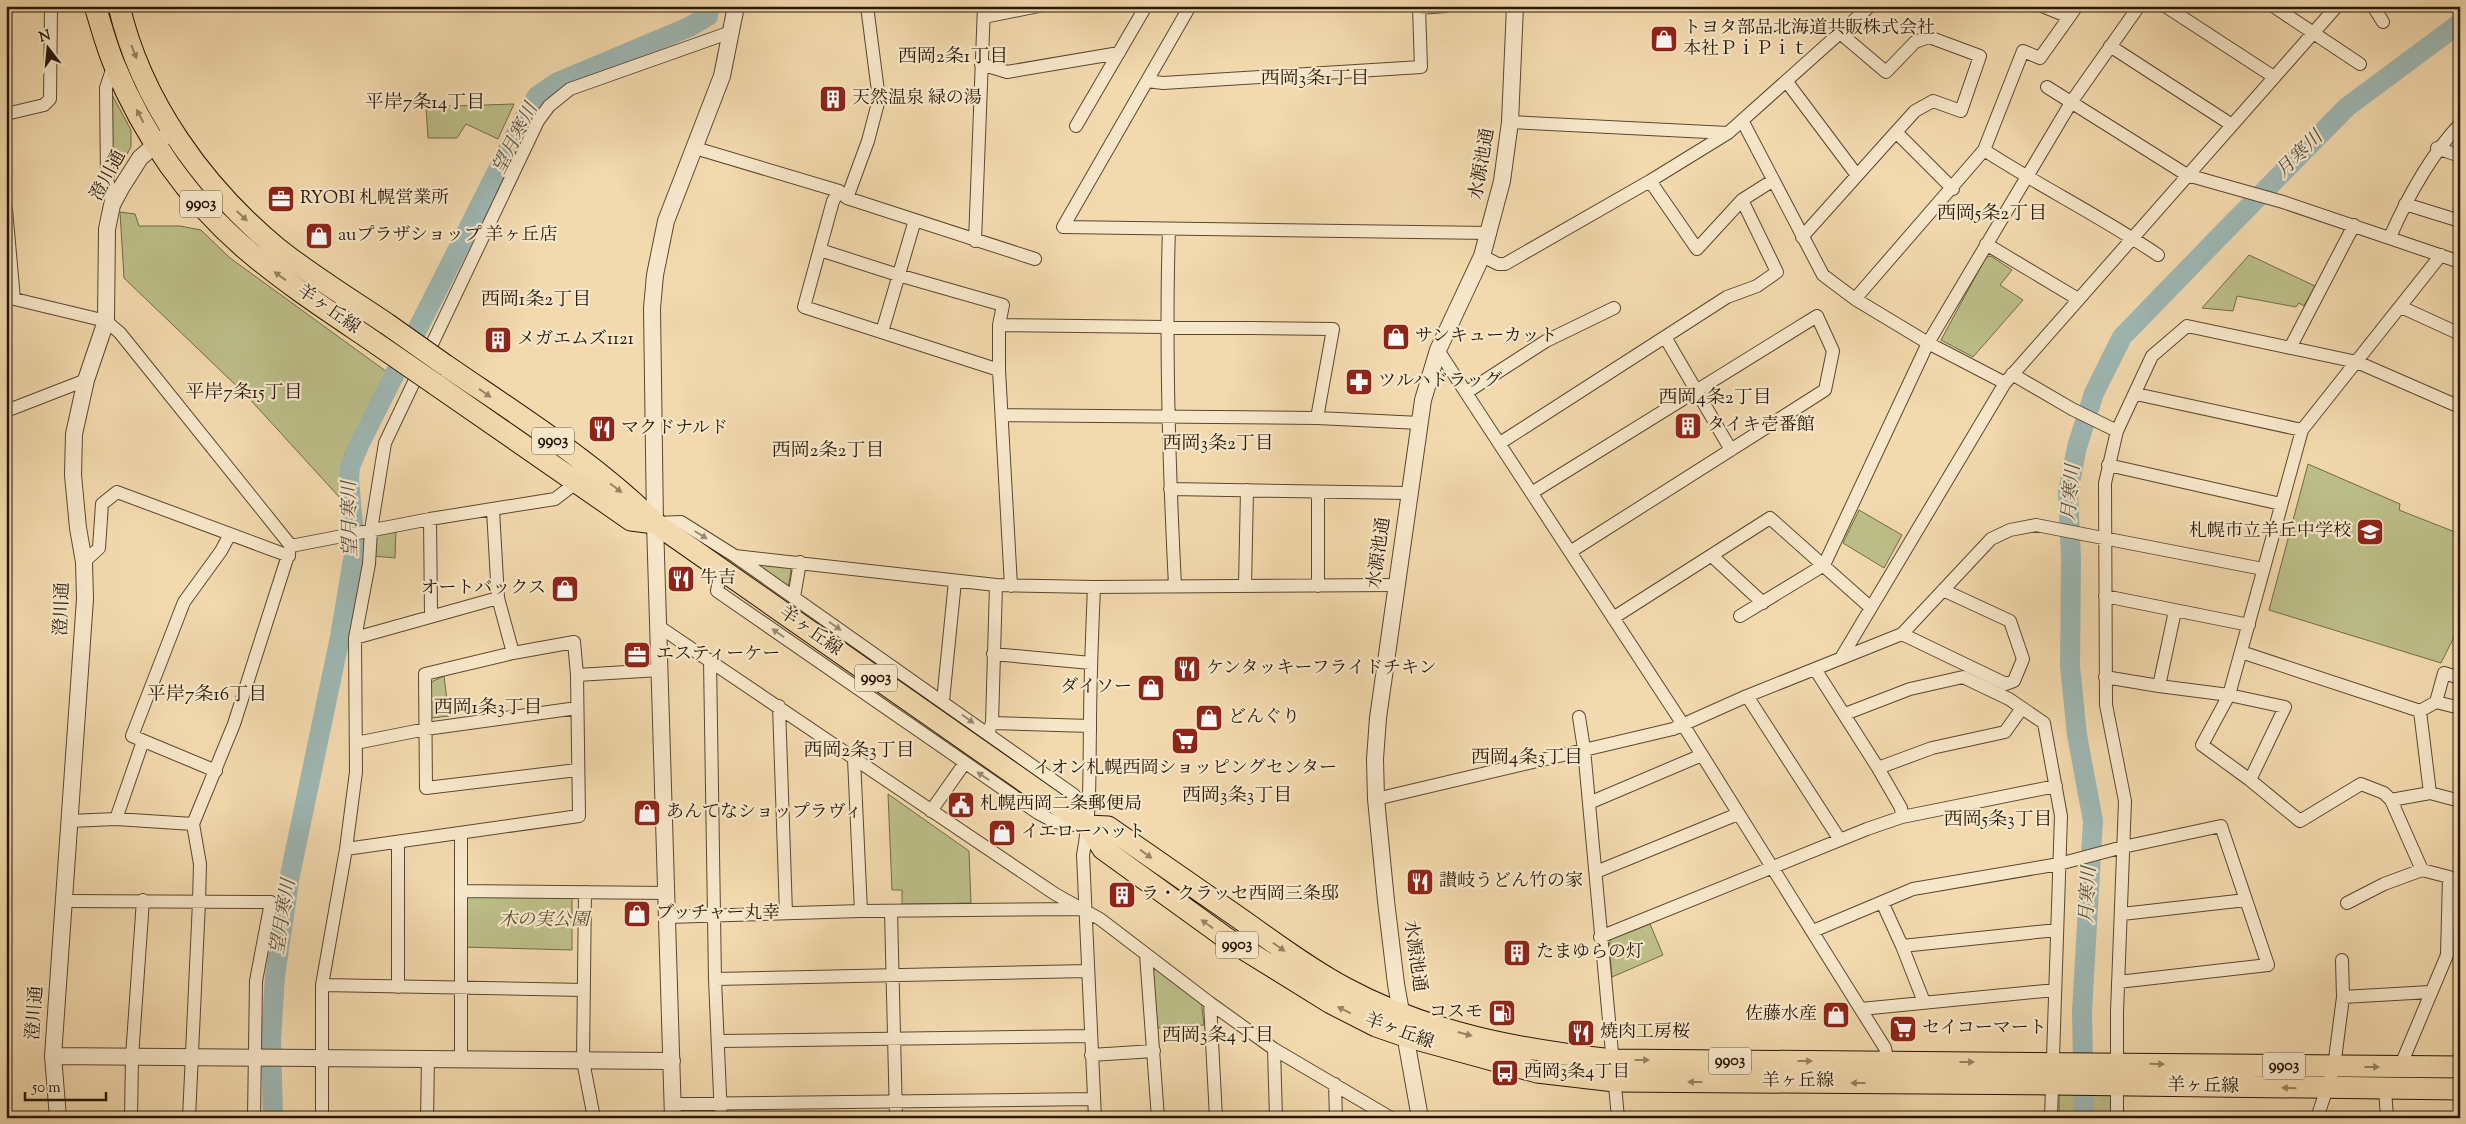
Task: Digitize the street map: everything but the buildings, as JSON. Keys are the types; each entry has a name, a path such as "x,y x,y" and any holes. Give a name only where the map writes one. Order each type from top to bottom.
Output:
{"main road":[{"name":"羊ヶ丘線","path":"95,6 114,64 156,144 196,198 246,250 305,295 632,520 655,523"},
{"name":"羊ヶ丘線","path":"119,6 144,76 173,130 217,190 259,232 300,265 524,420 623,493 655,523 728,563 1088,826 1103,849 1226,938 1331,1003 1376,1026 1405,1036 1537,1072 1615,1081 2059,1084 2460,1090"},
{"name":"羊ヶ丘線","path":"1088,826 1108,827 1284,951 1346,988 1437,1027 1492,1042 1537,1051 1613,1060 2112,1063 2460,1068"}],"street":[{"path":"6,114 44,105 50,99 51,6"},
{"path":"736,6 722,76 666,221 655,275 652,308 655,523 668,893 673,1111 720,1102 1094,1099"},
{"path":"867,6 879,99 868,141 843,195 833,201 804,307 999,370"},
{"path":"974,240 984,11 1039,6"},
{"path":"1076,126 1146,6"},
{"path":"1190,6 1063,228 1490,233"},
{"path":"1146,82 1163,83 1421,67 1418,8 1445,6"},
{"name":"水源池通","path":"1420,1118 1405,1036 1388,917 1376,799 1375,759 1378,718 1409,493 1429,376 1438,350 1482,256 1490,233 1502,181 1510,122 1515,6"},
{"path":"1482,256 1498,264 1505,264 1650,181 1728,133 1743,122 1870,6"},
{"path":"2042,6 2069,17"},
{"path":"1856,299 1953,189 1984,150 2023,51 2040,58 2077,6"},
{"path":"1740,616 1824,565 1928,343 2072,102 2139,6"},
{"path":"2165,6 2274,77"},
{"path":"2273,6 2360,64"},
{"path":"1841,658 2008,379 2337,6"},
{"path":"2373,6 2383,22"},
{"path":"322,1118 322,985 346,849 356,772 355,638 369,564 368,531 388,435 538,121 548,106 570,89 731,32"},
{"path":"1802,237 1856,174 1915,111 1933,101 1961,111 1980,56 1928,37 1915,42 1886,72 1840,33"},
{"path":"2110,46 2232,125"},
{"path":"981,64 1007,72 1119,53"},
{"path":"112,205 107,178 106,88 114,64"},
{"path":"1787,82 1856,174"},
{"path":"2047,87 2187,175 2283,202 2460,262"},
{"path":"1510,122 1728,133"},
{"path":"1743,122 1823,276 1856,299 1928,343 2072,409 2111,429"},
{"path":"2390,237 2405,204 2437,148 2460,124"},
{"name":"澄川通","path":"58,1118 53,1056 85,599 84,562 78,528 73,475 74,434 86,380 106,321 107,229 112,205 140,158 173,130"},
{"path":"1896,132 1953,189"},
{"path":"695,148 843,195 1035,260"},
{"path":"2437,148 2460,156"},
{"path":"1984,150 2026,177 2133,238 2158,255"},
{"path":"1650,181 1697,249 1742,200 1772,181"},
{"path":"1500,443 1727,297 1757,286 1777,272 1742,200"},
{"path":"2405,204 2460,222"},
{"path":"6,209 10,298 106,321 120,333 290,551"},
{"path":"882,332 915,220"},
{"path":"2290,348 2354,225"},
{"path":"1169,229 1165,326 1174,586"},
{"path":"1986,244 2078,299"},
{"path":"820,250 1003,305 999,325 999,370 1011,586"},
{"path":"2422,870 2391,800 2384,793 2362,784 2300,821 2250,780 2202,745 2229,695 2280,504 2302,430 2401,307 2440,255"},
{"path":"2401,307 2460,334"},
{"path":"1467,392 1546,341 1614,308"},
{"path":"1533,492 1816,316 1833,351 1825,390 1570,552"},
{"path":"999,325 1333,329 1317,418"},
{"path":"2117,1118 2112,1063 2122,914 2125,801 2106,705 2105,596 2099,537 2111,429 2136,394 2152,356 2187,326 2357,362 2460,407"},
{"path":"1665,337 1731,450"},
{"path":"1438,350 1533,492 1682,723 1738,814 1774,867 1885,1048 1889,1062 1890,1083"},
{"path":"6,411 86,380"},
{"path":"2136,394 2302,430"},
{"path":"1002,415 1317,418 1420,423"},
{"path":"2108,466 2280,504"},
{"path":"84,562 99,548 102,504 117,492 229,536 290,551 368,531 555,499 577,482"},
{"path":"1170,489 1409,493"},
{"path":"1245,586 1247,490"},
{"path":"1318,492 1318,586"},
{"path":"493,510 498,598 512,653"},
{"path":"1613,618 1770,518 1871,608"},
{"path":"430,519 431,615"},
{"path":"1376,799 1672,729 1747,696 1902,634 1991,539 2010,530 2036,525 2264,569"},
{"path":"216,771 132,736 184,602 221,551 229,536"},
{"path":"189,1118 200,864 193,824 234,724 290,551"},
{"path":"1712,556 1763,603"},
{"path":"728,563 800,562 1011,586 1396,585"},
{"path":"794,597 800,562"},
{"path":"728,563 794,597 943,701 990,728 1074,795 1088,826"},
{"path":"728,563 717,591 1038,814 1055,822 1088,826"},
{"path":"943,701 955,581"},
{"path":"990,728 996,585"},
{"path":"1094,587 1088,826 1083,855 1095,1118"},
{"path":"1902,634 2006,684 2014,681 2023,659 2010,622 1943,590"},
{"path":"2105,596 2249,625"},
{"path":"355,638 431,615 498,598"},
{"path":"2158,686 2174,611"},
{"path":"658,626 1055,894 1084,909 1274,1049 1391,1118"},
{"path":"346,849 579,816 577,770 578,675 574,642 512,653 425,674 426,788 577,770"},
{"path":"2241,652 2420,711 2436,702 2460,708"},
{"path":"993,654 1091,662"},
{"path":"710,660 715,978 721,1118"},
{"path":"1815,669 1878,768 1901,808 1902,816"},
{"path":"578,675 660,670"},
{"path":"2436,702 2444,673 2460,678"},
{"path":"1845,714 1910,689 1963,677 2009,699 2044,723 2061,816 2063,863 2057,930 2055,990 2059,1084 2051,1118"},
{"path":"2105,677 2229,695 2285,707 2250,780"},
{"path":"1747,696 1840,840"},
{"path":"779,706 786,913"},
{"path":"356,743 426,729 577,708"},
{"path":"1878,768 1932,748 2005,732 2022,708"},
{"path":"2420,711 2430,793"},
{"path":"1579,717 1596,872 1600,937 1618,1118"},
{"path":"990,728 1090,726"},
{"path":"116,819 143,741"},
{"path":"1589,803 1702,755"},
{"path":"854,759 861,911"},
{"path":"931,811 964,764"},
{"path":"1600,937 1902,816 2056,786"},
{"path":"2391,800 2430,793 2460,801"},
{"path":"1596,872 1738,814"},
{"path":"70,821 116,819 193,824"},
{"path":"1813,931 1914,889 2063,863 2123,847 2220,826 2268,965 2118,982"},
{"path":"460,1058 461,834"},
{"path":"398,842 398,987"},
{"path":"2347,902 2384,884 2422,870 2454,881 2447,955 2400,1067"},
{"path":"461,891 668,893"},
{"path":"585,892 583,1061 594,1118"},
{"path":"131,1118 132,1057 143,900"},
{"path":"2122,914 2246,900"},
{"path":"64,901 271,902 256,981 257,1058 254,1118"},
{"path":"1882,902 1924,1002"},
{"path":"668,917 861,911 1084,909"},
{"path":"891,911 896,1118"},
{"path":"1902,946 2057,930"},
{"path":"1146,954 1158,1118"},
{"path":"2316,1118 2334,1067 2343,997 2342,960"},
{"path":"715,978 1087,971"},
{"path":"322,985 584,990"},
{"path":"1861,1009 2055,990"},
{"path":"2343,997 2430,992"},
{"path":"1210,1003 1216,1118"},
{"path":"718,1041 1091,1036"},
{"path":"1274,1049 1276,1118"},
{"path":"1091,1055 1154,1051"},
{"path":"53,1056 672,1061"},
{"path":"427,1118 428,1058"},
{"path":"1336,1084 1336,1118"},
{"path":"2385,1089 2387,1118"}],"green space":[{"path":"110,91 131,130 131,147 113,179"},
{"path":"514,104 498,139 466,124 457,138 428,138 426,107"},
{"path":"120,212 135,214 139,226 180,226 201,230 230,258 387,372 345,454 341,499 246,395 124,278"},
{"path":"2249,255 2315,286 2304,306 2299,303 2296,307 2237,296 2233,311 2202,308"},
{"path":"1991,256 2012,270 2000,285 2023,300 1973,357 1941,340 1986,257"},
{"name":"札幌市立羊丘中学校","path":"2308,464 2400,504 2399,510 2460,534 2460,625 2441,663 2269,610"},
{"path":"1859,510 1902,535 1884,568 1843,543"},
{"path":"396,529 395,558 373,556 376,531"},
{"path":"748,560 792,564 788,589"},
{"path":"444,676 449,716 433,718 430,716 429,683"},
{"path":"888,794 969,851 971,903 902,904 902,890 892,890"},
{"name":"木の実公園","path":"569,894 572,898 572,950 462,947 467,895"},
{"path":"1650,924 1663,955 1612,977 1609,945 1611,939"},
{"path":"1150,962 1201,1000 1204,1025 1158,1028"},
{"path":"2059,1094 2112,1095 2113,1118 2059,1118"}],"waterway":[{"name":"望月寒川","path":"273,1118 271,1040 275,976 290,875 340,637 355,548 349,479 350,467 360,443 521,124 537,96 556,83 689,27 708,16 710,6"},
{"name":"月寒川","path":"2084,1118 2082,1011 2093,821 2077,735 2070,666 2071,558 2068,492 2077,447 2094,393 2122,337 2347,107 2460,23"}],"place":[{"name":"トヨタ部品北海道共販株式会社 本社ＰｉＰｉｔ","path":"1664,39"},
{"name":"天然温泉 緑の湯","path":"833,99"},
{"name":"RYOBI 札幌営業所","path":"281,199"},
{"name":"auプラザショップ 羊ヶ丘店","path":"319,236"},
{"name":"サンキューカット","path":"1396,337"},
{"name":"メガエムズ1121","path":"498,340"},
{"name":"ツルハドラッグ","path":"1359,382"},
{"name":"タイキ壱番館","path":"1688,426"},
{"name":"マクドナルド","path":"602,429"},
{"name":"札幌市立羊丘中学校","path":"2370,532"},
{"name":"牛吉","path":"681,579"},
{"name":"オートバックス","path":"565,589"},
{"name":"エスティーケー","path":"637,655"},
{"name":"ケンタッキーフライドチキン","path":"1187,669"},
{"name":"ダイソー","path":"1151,688"},
{"name":"どんぐり","path":"1209,718"},
{"name":"イオン札幌西岡ショッピングセンター","path":"1185,741"},
{"name":"札幌西岡二条郵便局","path":"961,805"},
{"name":"あんてなショップラヴィ","path":"647,813"},
{"name":"イエローハット","path":"1002,833"},
{"name":"讃岐うどん竹の家","path":"1420,882"},
{"name":"ラ・クラッセ西岡三条邸","path":"1122,895"},
{"name":"ブッチャー丸幸","path":"637,914"},
{"name":"たまゆらの灯","path":"1517,953"},
{"name":"コスモ","path":"1502,1013"},
{"name":"佐藤水産","path":"1836,1015"},
{"name":"セイコーマート","path":"1903,1029"},
{"name":"焼肉工房桜","path":"1581,1033"},
{"name":"西岡3条4丁目","path":"1505,1073"}],"district":[{"name":"西岡2条1丁目","path":"953,57"},
{"name":"西岡3条1丁目","path":"1315,79"},
{"name":"平岸7条14丁目","path":"425,103"},
{"name":"西岡5条2丁目","path":"1992,214"},
{"name":"西岡1条2丁目","path":"536,300"},
{"name":"平岸7条15丁目","path":"244,393"},
{"name":"西岡4条2丁目","path":"1715,398"},
{"name":"西岡3条2丁目","path":"1218,444"},
{"name":"西岡2条2丁目","path":"828,451"},
{"name":"平岸7条16丁目","path":"207,695"},
{"name":"西岡1条3丁目","path":"488,708"},
{"name":"西岡2条3丁目","path":"859,751"},
{"name":"西岡4条3丁目","path":"1527,758"},
{"name":"西岡3条3丁目","path":"1237,796"},
{"name":"西岡5条3丁目","path":"1998,820"},
{"name":"西岡3条4丁目","path":"1218,1036"}]}
